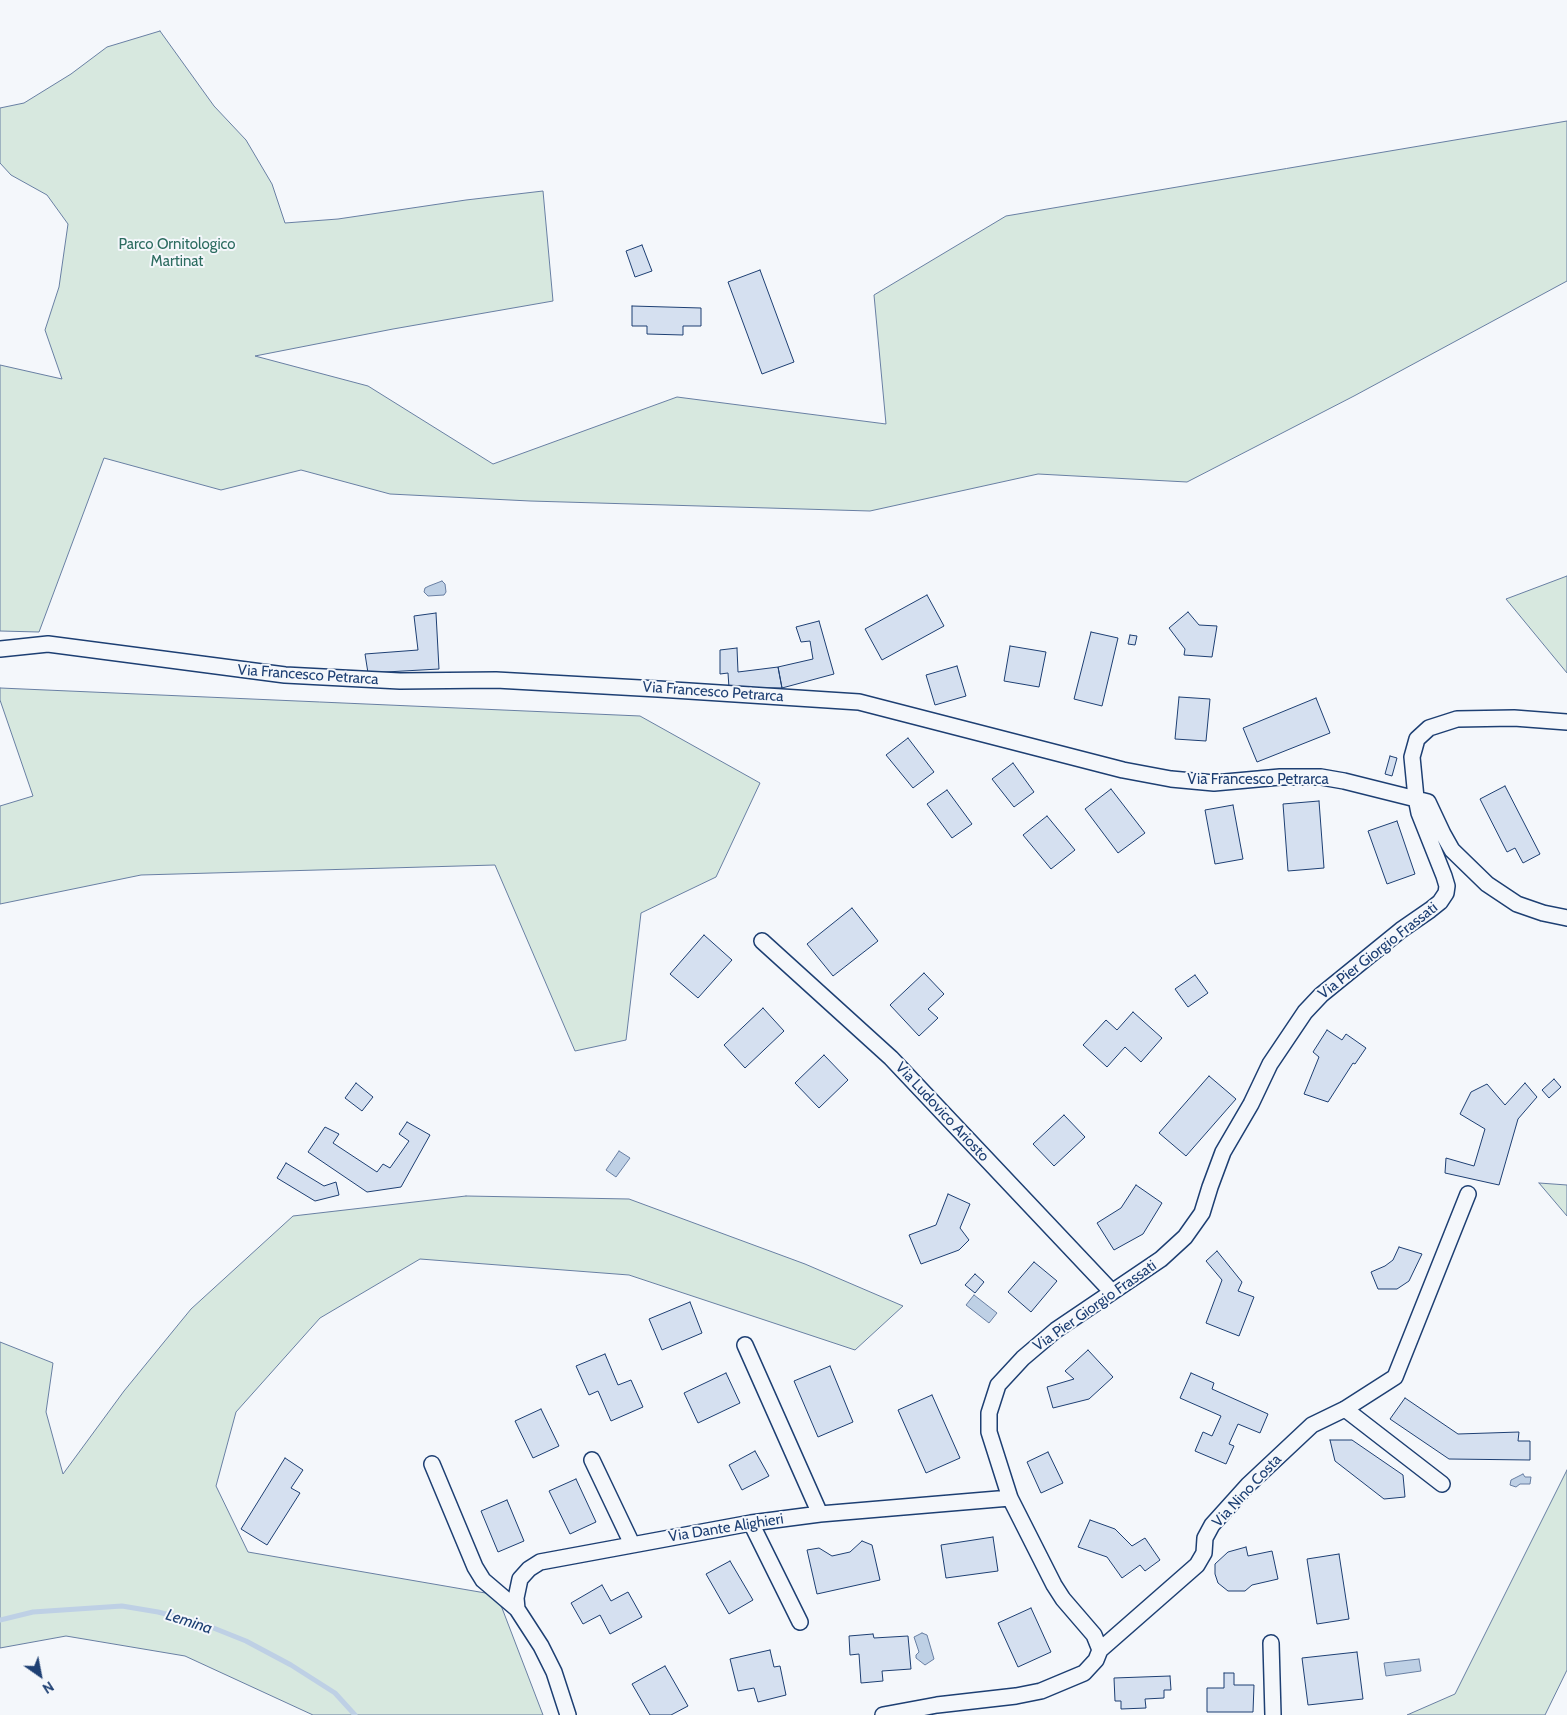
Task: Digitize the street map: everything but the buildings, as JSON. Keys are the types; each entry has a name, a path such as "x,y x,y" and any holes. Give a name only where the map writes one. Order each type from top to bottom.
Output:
{"street":[{"name":"Via Francesco Petrarca","path":"0,649 48,644 285,676 400,681 496,680 658,688 859,702 1123,770 1171,779 1214,783 1280,777 1321,777 1344,780 1416,798"},
{"name":"Via Pier Giorgio Frassati","path":"1100,1650 1094,1635 1063,1599 1054,1584 1010,1498 989,1432 989,1413 998,1385 1023,1358 1056,1330 1162,1258 1185,1237 1202,1213 1223,1152 1251,1104 1270,1064 1304,1012 1320,995 1401,930 1440,902 1446,894 1447,886 1444,876 1418,812 1412,757 1417,739 1429,728 1457,719 1514,718 1567,722"},
{"path":"1416,798 1428,802 1442,834 1452,850 1487,884 1517,904 1543,913 1567,918"},
{"name":"Via Ludovico Ariosto","path":"762,942 891,1058 1112,1292"},
{"name":"Via Nino Costa","path":"1100,1650 1196,1565 1204,1553 1205,1538 1212,1526 1248,1485 1312,1425 1345,1409 1396,1377 1468,1194"},
{"path":"745,1345 820,1514"},
{"path":"1345,1409 1442,1484"},
{"path":"592,1460 632,1544"},
{"path":"432,1464 475,1567 483,1580 517,1608 541,1646 554,1672 568,1715"},
{"name":"Via Dante Alighieri","path":"517,1608 517,1590 520,1580 529,1569 540,1562 751,1522 820,1514 1010,1498"},
{"path":"751,1522 800,1622"},
{"path":"1271,1643 1273,1715"},
{"path":"883,1715 937,1705 1016,1696 1041,1691 1084,1673 1096,1660 1100,1650"}],"green space":[{"name":"Parco Ornitologico Martinat","path":"160,31 214,106 246,140 272,184 285,223 338,219 466,200 543,191 553,301 393,329 255,356 368,386 493,464 677,397 886,424 874,295 1006,216 1567,121 1567,281 1354,396 1187,482 1038,474 870,511 530,501 390,494 301,470 221,490 104,458 39,632 0,631 0,365 62,379 45,330 59,287 68,224 47,195 11,175 0,163 0,108 24,103 71,74 107,47"},
{"path":"1567,576 1567,673 1506,599"},
{"path":"0,688 640,716 760,783 716,877 641,913 626,1040 575,1051 495,865 141,875 0,904 0,806 33,796 0,700"},
{"path":"1539,1183 1567,1185 1567,1216"},
{"path":"466,1196 629,1199 805,1264 903,1306 855,1350 629,1275 420,1259 320,1318 236,1412 216,1486 248,1552 497,1595 543,1715 313,1715 185,1656 66,1636 0,1648 0,1342 53,1363 46,1412 63,1474 124,1391 191,1309 293,1216"},
{"path":"1567,1470 1567,1670 1545,1715 1407,1715 1455,1694"}],"water":[{"path":"442,581 445,584 446,592 444,595 428,596 424,592 425,588"},
{"path":"619,1151 630,1158 616,1177 606,1170"},
{"path":"974,1295 997,1313 989,1323 966,1305"},
{"path":"1523,1474 1525,1477 1531,1477 1530,1484 1520,1484 1516,1487 1510,1485 1511,1480"},
{"path":"922,1633 927,1635 934,1659 925,1665 916,1658 919,1652 914,1637"},
{"path":"1419,1659 1421,1671 1386,1676 1384,1663"}],"waterway":[{"name":"Lemina","path":"0,1620 33,1612 122,1606 158,1612 201,1623 246,1641 291,1665 335,1693 355,1715"}]}
